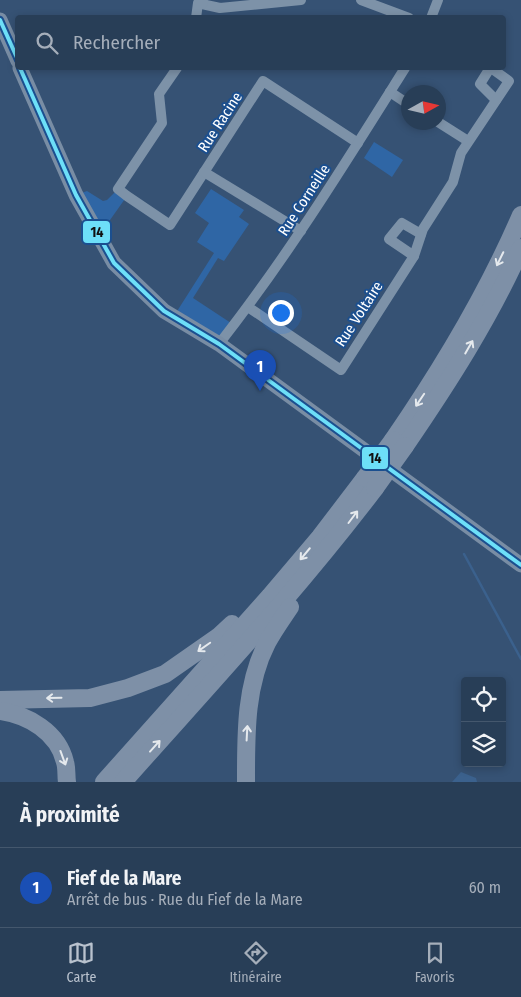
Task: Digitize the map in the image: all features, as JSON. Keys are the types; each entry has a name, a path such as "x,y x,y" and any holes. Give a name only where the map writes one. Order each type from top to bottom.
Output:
{"highway":[{"path":"399,443 422,398 472,315 521,215"},
{"path":"246,782 250,694 258,664 267,644 293,603 316,574 370,483 399,443 434,404 498,295 521,248"},
{"path":"104,782 370,483"},
{"path":"123,782 335,541"},
{"path":"0,700 90,698 128,688 165,674 218,637 247,609 270,596"},
{"path":"0,711 29,718 47,732 56,743 65,761 67,782"}],"main road":[{"path":"2,28 15,55"},
{"path":"21,70 76,195 114,263 164,311 219,344 521,565"}],"street":[{"path":"196,15 198,3 203,2 220,8 301,0"},
{"path":"361,0 401,15"},
{"path":"432,15 438,0"},
{"name":"Rue Racine","path":"176,70 159,94 162,123 118,189 170,225 264,81 358,143"},
{"name":"Rue Corneille","path":"219,344 248,307 301,231 404,70"},
{"name":"Rue Voltaire","path":"489,70 480,84 496,100"},
{"name":"Rue Voltaire","path":"248,307 341,370 414,256 421,234 453,182 461,153 509,80 493,70"},
{"path":"390,92 401,99"},
{"path":"446,127 468,141"},
{"name":"Rue Racine","path":"204,172 301,231"},
{"path":"414,256 389,239 402,222 421,234"}],"shaded area":[{"path":"374,142 403,160 392,177 364,158"},
{"path":"118,189 127,196 110,220 97,234 76,195 87,191 103,201 107,200"},
{"path":"211,189 244,210 239,217 249,224 224,261 218,258 193,298 234,325 219,344 174,316 214,253 197,242 209,223 195,213"},
{"path":"461,772 476,778 477,782 452,782"}],"waterway":[{"path":"464,554 521,659"}],"transit line":[{"name":"14","path":"0,20 15,53"},
{"name":"14","path":"21,70 76,195 114,263 164,311 219,344 521,565"}],"place":[{"name":"Fief de la Mare","path":"260,391"}]}
